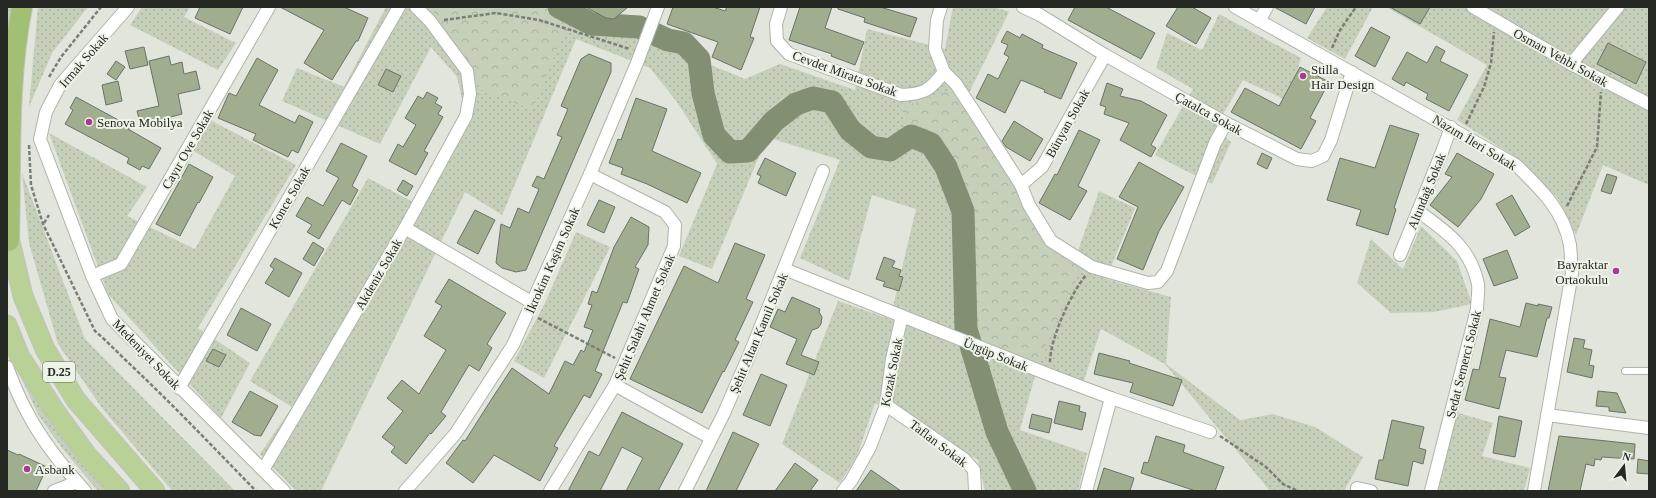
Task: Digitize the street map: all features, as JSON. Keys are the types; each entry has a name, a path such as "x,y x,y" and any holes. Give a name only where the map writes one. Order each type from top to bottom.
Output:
{"highway":[{"path":"8,235 15,46 22,7"}],"main road":[{"name":"D.25","path":"8,235 23,296 45,349 76,400 155,491"},
{"name":"D.25","path":"7,325 20,357 55,411 86,454 120,491"}],"street":[{"name":"Irmak Sokak","path":"40,140 46,112 60,85 128,7"},
{"name":"Cayır Ove Sokak","path":"92,276 121,264 270,7"},
{"name":"Konce Sokak","path":"179,388 399,7"},
{"path":"416,7 430,21"},
{"name":"Cevdet Mirata Sokak","path":"781,7 776,24 777,41 789,54 901,95 918,94 933,86 944,72"},
{"path":"941,7 937,20 936,49 944,72 956,84 1021,185 1030,205 1051,241 1092,267 1148,283 1158,282 1167,271 1215,143 1226,123"},
{"name":"Çatalca Sokak","path":"1023,7 1040,15 1105,55 1226,123 1297,159 1312,161 1323,156 1331,140 1352,72"},
{"name":"Nazım İleri Sokak","path":"1235,7 1516,165 1544,192 1561,217 1570,244 1572,272 1534,491"},
{"path":"1259,21 1267,7"},
{"path":"1571,64 1618,7"},
{"name":"Osman Vehbi Sokak","path":"1476,8 1571,64 1649,104"},
{"name":"İkrokim Kaşim Sokak","path":"405,491 456,433 513,346 590,174 643,49 657,12"},
{"name":"Akdeniz Sokak","path":"263,470 405,228 466,116 470,94 466,70 430,21"},
{"name":"Bünyan Sokak","path":"1021,185 1042,167 1105,55"},
{"name":"Altındağ Sokak","path":"1400,255 1442,152 1456,130"},
{"name":"Medeniyet Sokak","path":"40,140 92,276 112,319 179,388 284,491"},
{"name":"Şehit Altan Kamil Sokak","path":"685,491 748,358 823,171"},
{"name":"Şehit Salahi Ahmet Sokak","path":"550,491 615,385 674,246 675,226 665,212 590,174"},
{"name":"Sedat Semerci Sokak","path":"1418,211 1449,234 1468,257 1478,285 1477,309 1431,491"},
{"path":"405,228 530,308"},
{"name":"Ürgüp Sokak","path":"784,269 1050,375 1210,432"},
{"name":"Kozak Sokak","path":"843,491 851,481 870,447 886,405 892,359 902,316"},
{"path":"7,367 27,412 53,454 86,491"},
{"path":"615,385 711,438"},
{"path":"1086,491 1111,398"},
{"name":"Taflan Sokak","path":"886,405 964,459 974,470 975,491"},
{"path":"1547,415 1649,428"},
{"path":"54,491 77,482"},
{"path":"1357,488 1371,491"}],"lane":[{"path":"1625,371 1649,372"}],"path":[{"path":"1327,58 1340,30 1356,7"},
{"path":"430,21 496,13 539,20 643,49"},
{"path":"1456,130 1475,108 1484,87 1491,62 1496,20"},
{"path":"1561,217 1597,147 1602,81"},
{"path":"43,224 49,215"},
{"path":"1050,375 1050,356 1058,329 1078,285 1092,267"},
{"path":"530,308 624,362"},
{"path":"125,360 175,407 256,491"},
{"path":"1210,432 1220,436 1266,467 1283,484 1298,491"}],"green space":[{"path":"7,7 15,7 7,61"},
{"path":"38,7 88,7 52,53 29,107"},
{"path":"142,7 190,7 184,17 236,43 218,70 130,25"},
{"path":"386,7 430,7 482,90 568,22 538,7 577,7 599,20 644,21 695,39 706,63 745,79 780,64 855,90 867,29 945,49 953,7 994,7 1009,12 964,103 926,100 901,106 908,129 918,131 936,140 953,165 969,205 973,326 1074,262 1099,191 1135,208 1106,279 1171,297 1166,364 1240,420 1273,414 1315,427 1363,457 1344,491 1270,491 1165,364 1101,329 1083,383 1038,365 1020,430 1087,453 1078,491 985,491 978,460 875,403 857,456 840,483 782,444 838,301 890,319 916,209 872,195 849,281 800,258 840,160 767,137 712,269 679,256 717,164 677,102 650,68 576,39 502,215 465,192 321,491 296,491 260,454 292,407 250,381 368,178 422,207 468,124 457,77 431,47 380,144 282,101 297,68 344,87"},
{"path":"430,7 538,7 568,22 533,110 482,90"},
{"path":"1327,7 1373,7 1345,59 1307,38"},
{"path":"1386,7 1649,7 1649,185 1603,165 1576,235 1557,197 1517,158 1457,120 1487,65"},
{"path":"1219,14 1301,58 1288,101 1243,80 1215,128 1231,142 1212,184 1155,155 1193,89 1156,68 1167,33 1202,50"},
{"path":"955,88 1050,246 1080,266 1038,365 984,340 973,326 969,205 953,165 936,140 918,131 908,129 901,106 926,100"},
{"path":"212,121 296,165 198,328 250,363 221,418 108,294 49,133 147,187 127,216 195,249 235,176 192,150"},
{"path":"22,173 85,339 235,491 172,491 102,408 58,344 29,243"},
{"path":"1421,226 1457,261 1472,304 1434,312 1391,313 1357,283 1371,239 1403,269"},
{"path":"576,232 610,247 544,378 514,361 545,303"},
{"path":"18,371 112,491 98,491 62,448 39,416"},
{"path":"1455,412 1493,423 1482,456 1530,468 1524,491 1436,491"}],"building":[{"path":"200,7 243,7 230,34 195,18"},
{"path":"280,7 344,7 368,18 358,41 356,41 332,80 304,63 324,30"},
{"path":"586,7 628,7 614,19 606,18"},
{"path":"673,7 713,7 725,11 727,7 760,7 750,37 754,38 741,70 712,57 718,42 667,24"},
{"path":"800,7 832,7 825,28 864,42 855,65 831,56 832,54 789,40"},
{"path":"838,7 880,7 917,18 910,37 864,22 865,18 838,9"},
{"path":"1075,7 1106,7 1155,33 1141,59 1068,20"},
{"path":"1178,7 1192,7 1211,18 1196,44 1166,26"},
{"path":"1274,7 1315,7 1306,24"},
{"path":"1390,7 1430,7 1420,24"},
{"path":"1371,27 1390,37 1375,67 1355,56"},
{"path":"1007,31 1020,38 1022,34 1043,45 1042,48 1077,63 1061,99 1044,92 1045,90 1021,80 1005,113 976,98 988,74 998,79 1009,57 1004,54 1008,45 1001,42"},
{"path":"1608,43 1646,62 1636,84 1597,64"},
{"path":"1436,46 1445,51 1440,61 1468,75 1449,111 1426,99 1428,94 1406,82 1404,86 1392,79 1407,52 1427,63"},
{"path":"144,47 148,65 130,69 125,51"},
{"path":"589,54 611,63 611,72 526,270 516,272 502,268 496,263 501,224 510,228 518,208 529,213 539,189 532,186 537,176 544,179 562,137 557,135 568,109 561,106 581,59"},
{"path":"169,56 171,65 182,62 184,74 196,71 200,89 178,94 182,114 155,121 156,123 141,126 137,111 159,106 149,61"},
{"path":"257,58 278,70 259,105 295,123 299,115 313,122 298,153 292,150 288,157 253,140 256,134 218,118 229,93 236,96"},
{"path":"116,61 125,67 116,80 107,74"},
{"path":"1300,67 1329,82 1310,118 1316,121 1301,149 1231,112 1245,88 1279,106"},
{"path":"386,69 401,76 393,92 378,85"},
{"path":"118,81 122,101 106,105 102,85"},
{"path":"1107,83 1123,89 1120,96 1141,101 1167,115 1151,145 1156,148 1151,157 1120,140 1129,123 1104,114 1106,107 1100,105"},
{"path":"427,92 438,98 435,103 442,107 438,114 443,117 424,151 428,153 416,175 389,161 398,144 403,147 416,125 405,118 418,96 423,99"},
{"path":"76,97 133,128 128,129 161,148 149,169 142,166 140,170 127,163 129,158 65,124 73,110 70,108"},
{"path":"636,98 667,109 652,151 701,173 687,203 647,184 621,174 623,168 609,163 618,139 621,140"},
{"path":"1014,121 1043,139 1030,161 1006,147 1002,141"},
{"path":"1390,125 1419,134 1394,208 1396,209 1388,235 1356,225 1361,210 1327,200 1340,158 1375,168"},
{"path":"1079,130 1100,140 1078,186 1087,191 1070,220 1039,203 1055,174 1057,175"},
{"path":"341,143 367,156 352,186 358,190 350,205 342,200 319,239 307,232 312,225 296,216 307,197 323,206 339,178 326,171"},
{"path":"1262,153 1272,158 1267,169 1257,164"},
{"path":"1457,153 1494,174 1481,199 1458,227 1430,205 1452,177 1445,174"},
{"path":"765,158 796,173 786,196 758,183 761,176 757,174"},
{"path":"1139,162 1184,187 1159,231 1143,270 1117,259 1138,207 1119,197"},
{"path":"189,164 213,177 180,236 156,224"},
{"path":"1607,174 1617,177 1611,194 1601,191"},
{"path":"403,180 413,186 407,196 397,190"},
{"path":"1512,195 1530,227 1515,236 1496,204"},
{"path":"599,200 615,207 604,233 587,225"},
{"path":"475,210 495,220 478,254 457,243"},
{"path":"631,217 649,227 648,245 635,267 639,269 627,303 623,302 595,371 602,374 590,398 584,395 554,446 558,448 540,481 494,455 473,483 446,463 463,440 465,441 512,368 549,394 565,361 573,365 581,350 584,352 593,330 584,327 592,305 588,304 592,291 597,293 614,247"},
{"path":"313,242 324,249 314,266 303,259"},
{"path":"735,243 765,255 746,299 753,302 735,340 739,342 702,413 630,379 684,266 718,283"},
{"path":"1507,250 1518,278 1494,286 1483,259"},
{"path":"884,257 895,261 892,267 901,270 899,276 903,277 899,291 883,286 885,282 876,279"},
{"path":"275,258 302,273 289,297 265,283 274,269 270,266"},
{"path":"449,279 506,313 487,344 492,348 479,371 469,365 441,412 446,416 431,434 430,433 406,464 391,452 395,447 382,437 403,411 387,398 402,380 419,394 446,350 424,336 442,306 435,302"},
{"path":"792,297 820,309 819,312 822,317 821,324 818,328 812,330 801,355 819,362 814,375 786,364 797,339 770,327 778,309 785,312"},
{"path":"1526,303 1552,307 1549,318 1547,318 1537,357 1506,350 1499,377 1506,378 1499,409 1465,400 1473,369 1479,370 1490,319 1520,327"},
{"path":"241,308 271,324 257,351 227,335"},
{"path":"1574,338 1585,340 1583,348 1592,350 1589,365 1594,366 1592,378 1567,372"},
{"path":"213,349 226,355 219,367 206,361"},
{"path":"1099,353 1130,361 1129,363 1182,380 1173,406 1130,392 1133,383 1094,374"},
{"path":"761,374 787,385 770,426 743,415"},
{"path":"250,391 278,406 261,436 254,435 232,422"},
{"path":"1598,391 1617,393 1626,413 1609,411 1609,407 1596,406"},
{"path":"1059,401 1080,406 1079,411 1086,413 1082,430 1054,423"},
{"path":"622,412 683,444 658,491 626,491 643,458 622,447 600,491 568,491 589,451 599,456"},
{"path":"1032,414 1052,419 1049,433 1029,428"},
{"path":"1499,416 1522,421 1515,457 1493,453"},
{"path":"1392,420 1424,427 1419,448 1426,450 1423,464 1413,461 1408,486 1375,479 1379,460 1383,460"},
{"path":"733,432 759,444 736,491 706,491"},
{"path":"1156,436 1185,445 1183,452 1224,467 1215,491 1196,491 1141,473 1144,462 1148,463"},
{"path":"1559,436 1635,444 1634,459 1602,457 1601,460 1595,459 1594,466 1586,464 1580,491 1548,491"},
{"name":"Asbank","path":"7,450 47,467 36,491 7,491"},
{"path":"1638,459 1649,461 1649,474 1637,473"},
{"path":"795,463 818,480 810,491 775,491"},
{"path":"1104,468 1134,478 1130,491 1097,491"},
{"path":"871,470 901,491 856,491"}],"waterway":[{"path":"559,7 592,24 639,27 668,40 684,43 699,59 703,93 714,135 730,152 748,151 774,121 796,104 813,98 832,102 850,130 871,147 890,150 911,136 931,144 946,167 963,211 966,329 997,432 1025,491"}],"place":[{"name":"Stilla Hair Design","path":"1303,76"},
{"name":"Senova Mobilya","path":"89,122"},
{"name":"Bayraktar Ortaokulu","path":"1616,271"},
{"name":"Asbank","path":"27,469"}]}
